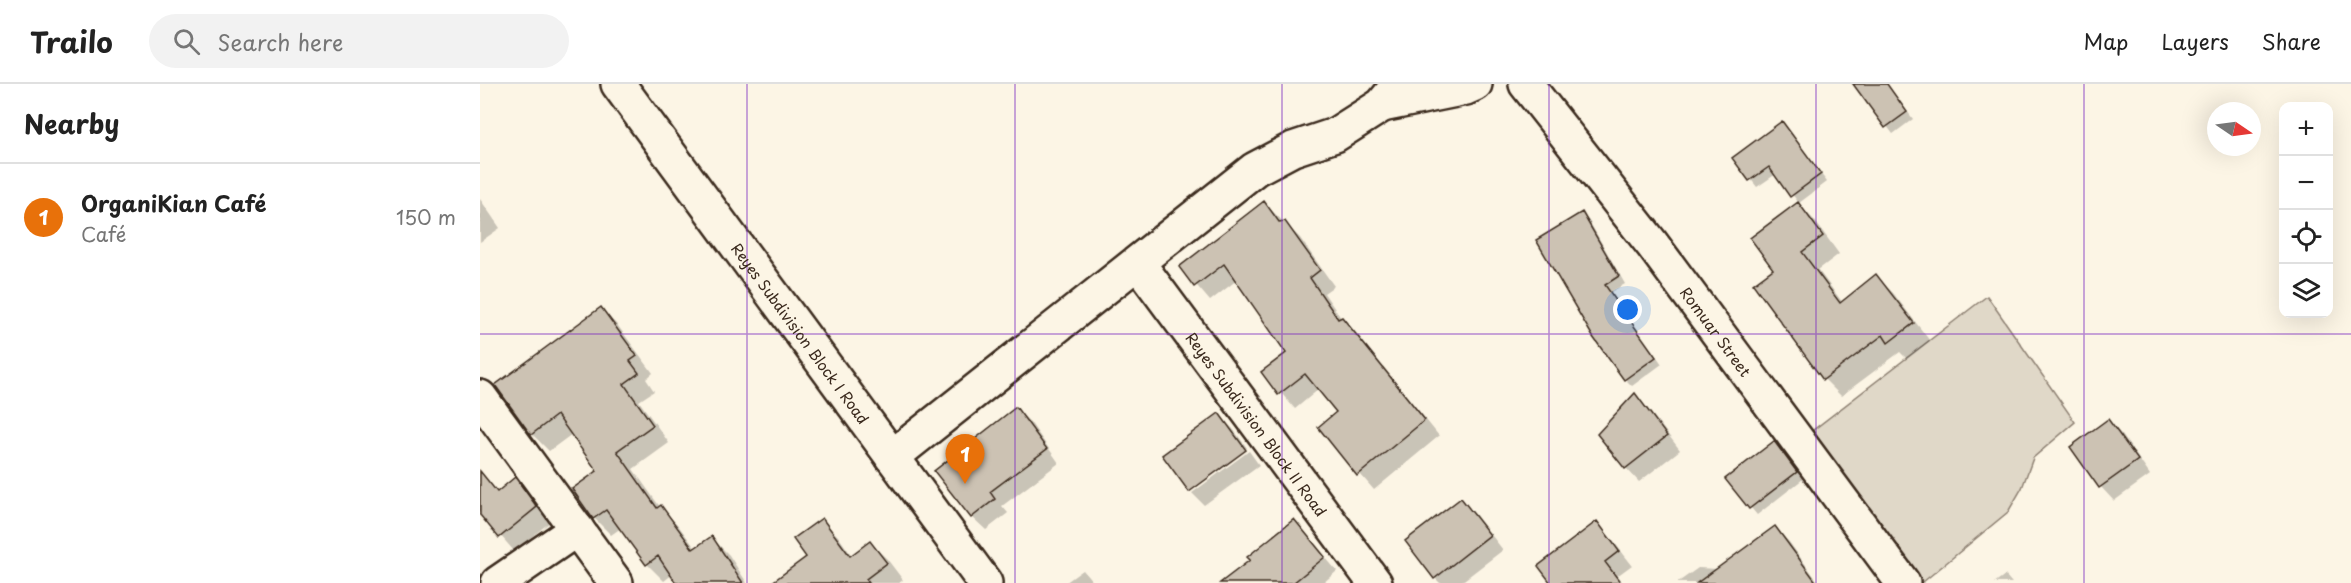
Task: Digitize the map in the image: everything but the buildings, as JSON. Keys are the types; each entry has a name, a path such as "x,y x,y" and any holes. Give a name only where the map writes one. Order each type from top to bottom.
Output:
{"street":[{"name":"Reyes Subdivision Block I Road","path":"618,84 985,583"},
{"path":"892,457 1255,169 1293,149 1335,135 1390,94 1466,88 1475,84"},
{"name":"Romuar Street","path":"1526,84 1652,244 1902,583"},
{"name":"Reyes Subdivision Block II Road","path":"1138,263 1375,583"},
{"path":"480,397 616,583"},
{"path":"498,583 577,528"}],"shaded area":[{"path":"1987,296 2075,422 2033,458 2022,488 2008,512 1923,582 1812,431"}],"place":[{"name":"OrganiKian Café","path":"965,484"}]}
